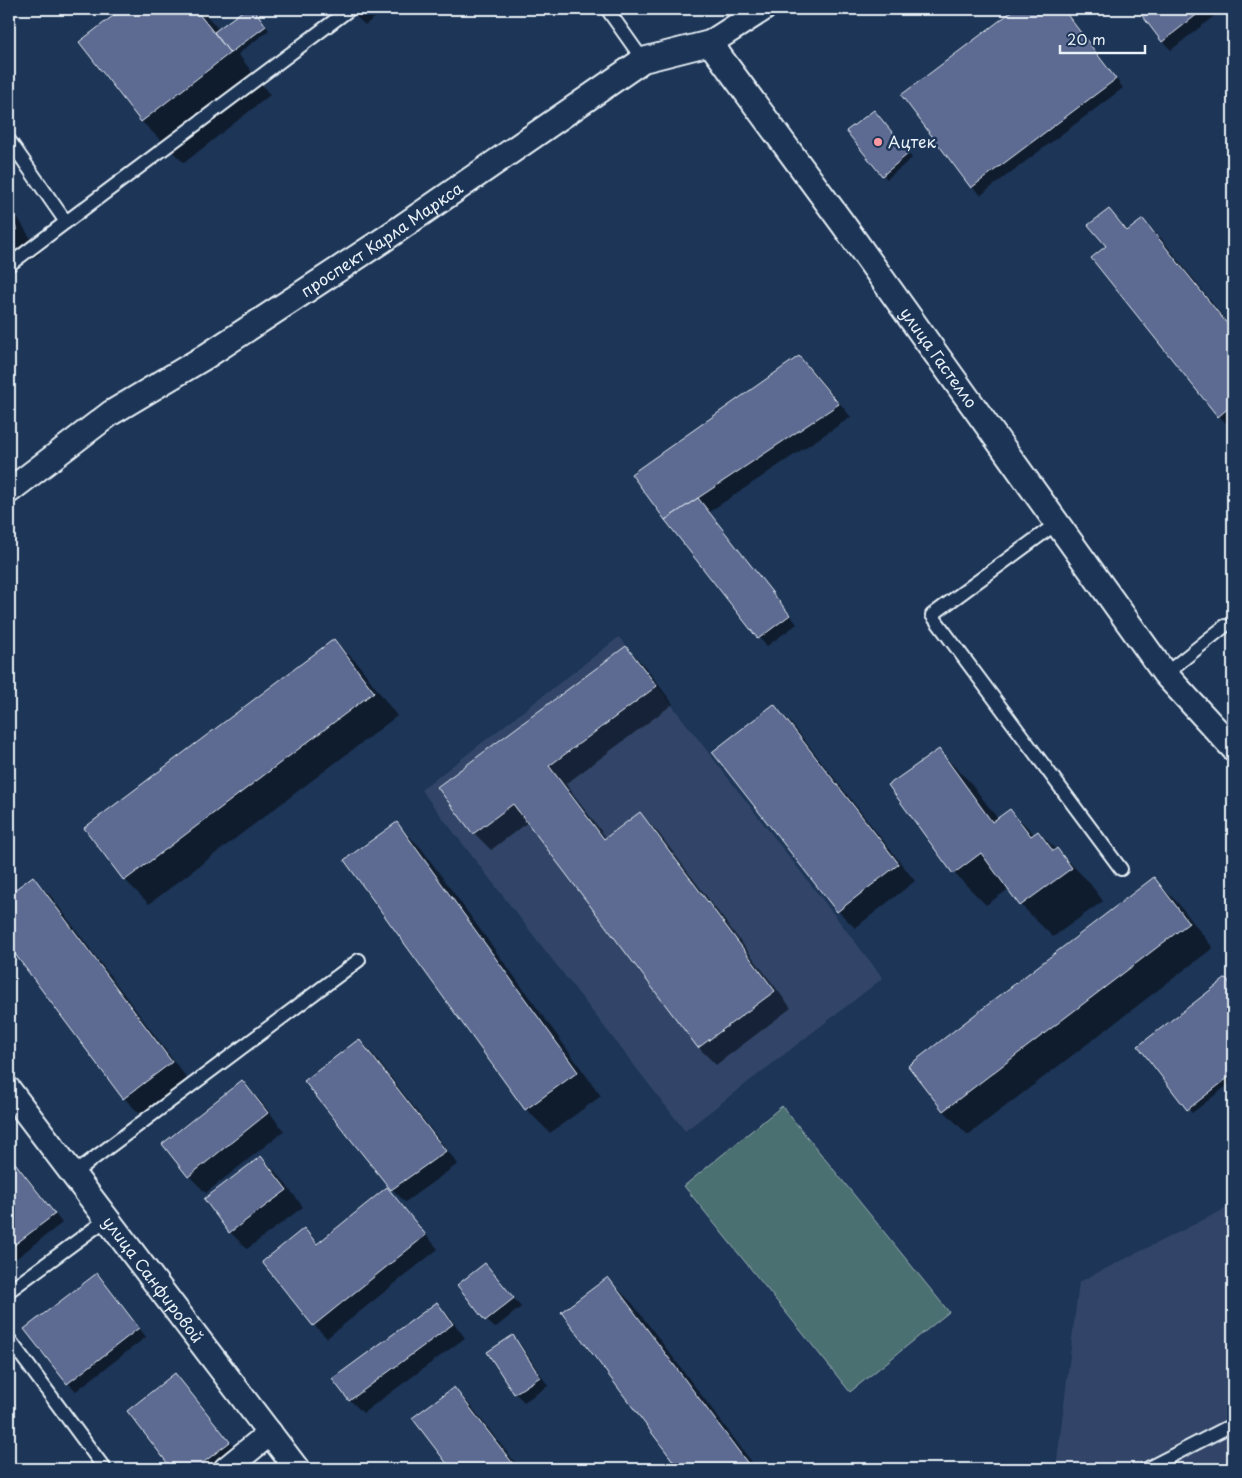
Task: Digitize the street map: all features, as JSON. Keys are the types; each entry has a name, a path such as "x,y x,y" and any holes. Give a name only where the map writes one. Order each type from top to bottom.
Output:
{"street":[{"name":"проспект Карла Маркса","path":"9,490 111,413 205,357 383,240 643,60 710,43 763,9"},
{"name":"улица Гастелло","path":"710,43 844,224 1165,674 1233,748"},
{"name":"улица Санфировой","path":"9,1090 297,1469"},
{"path":"226,1469 270,1433"}],"lane":[{"path":"9,265 350,9"},
{"path":"607,9 643,60"},
{"path":"9,140 66,222"},
{"path":"1057,523 932,615 1121,869"},
{"path":"1165,674 1225,626"},
{"path":"73,1174 359,960"},
{"path":"9,1291 107,1219"},
{"path":"9,1339 105,1469"},
{"path":"1146,1469 1226,1428 1233,1428"}],"shaded area":[{"path":"619,637 883,978 685,1131 421,790"},
{"path":"1233,1205 1233,1469 1056,1469 1079,1282"}],"green space":[{"path":"782,1106 949,1312 850,1392 684,1186"}],"building":[{"path":"122,9 195,9 230,53 141,122 79,42"},
{"path":"245,9 254,9 266,26 230,53 214,32"},
{"path":"1015,9 1063,9 1116,79 971,188 901,95"},
{"path":"1137,9 1204,9 1162,42"},
{"name":"Ацтек","path":"874,110 909,153 882,176 846,131"},
{"path":"1109,209 1127,231 1143,219 1233,331 1233,404 1218,417 1091,258 1106,246 1088,225"},
{"path":"9,216 17,229 9,234"},
{"path":"799,356 839,404 665,520 631,474"},
{"path":"698,498 790,615 758,639 665,520"},
{"path":"334,639 374,692 124,881 84,828"},
{"path":"626,646 657,686 549,766 604,839 640,812 775,991 698,1048 513,804 473,834 437,787"},
{"path":"774,704 899,864 837,912 712,752"},
{"path":"939,749 992,822 1010,809 1031,836 1038,831 1053,851 1057,848 1072,868 1020,906 981,853 953,874 888,785"},
{"path":"397,822 578,1072 525,1110 344,860"},
{"path":"33,876 172,1062 123,1099 9,946 9,894"},
{"path":"1154,877 1189,923 943,1111 908,1066"},
{"path":"1226,978 1233,987 1233,1074 1187,1110 1138,1046"},
{"path":"359,1039 446,1151 391,1190 304,1081"},
{"path":"242,1080 268,1113 188,1177 162,1144"},
{"path":"261,1156 287,1190 229,1233 204,1199"},
{"path":"12,1159 55,1214 9,1249 9,1162"},
{"path":"387,1187 426,1235 313,1326 262,1262 304,1228 317,1244"},
{"path":"485,1263 514,1298 485,1321 457,1285"},
{"path":"97,1273 139,1328 67,1384 24,1329"},
{"path":"608,1277 752,1469 679,1469 561,1312"},
{"path":"437,1302 453,1324 349,1401 332,1379"},
{"path":"513,1335 540,1377 514,1394 487,1352"},
{"path":"175,1373 230,1442 195,1469 172,1469 127,1411"},
{"path":"454,1387 517,1469 451,1469 412,1418"}],"place":[{"name":"Ацтек","path":"878,142"}]}
